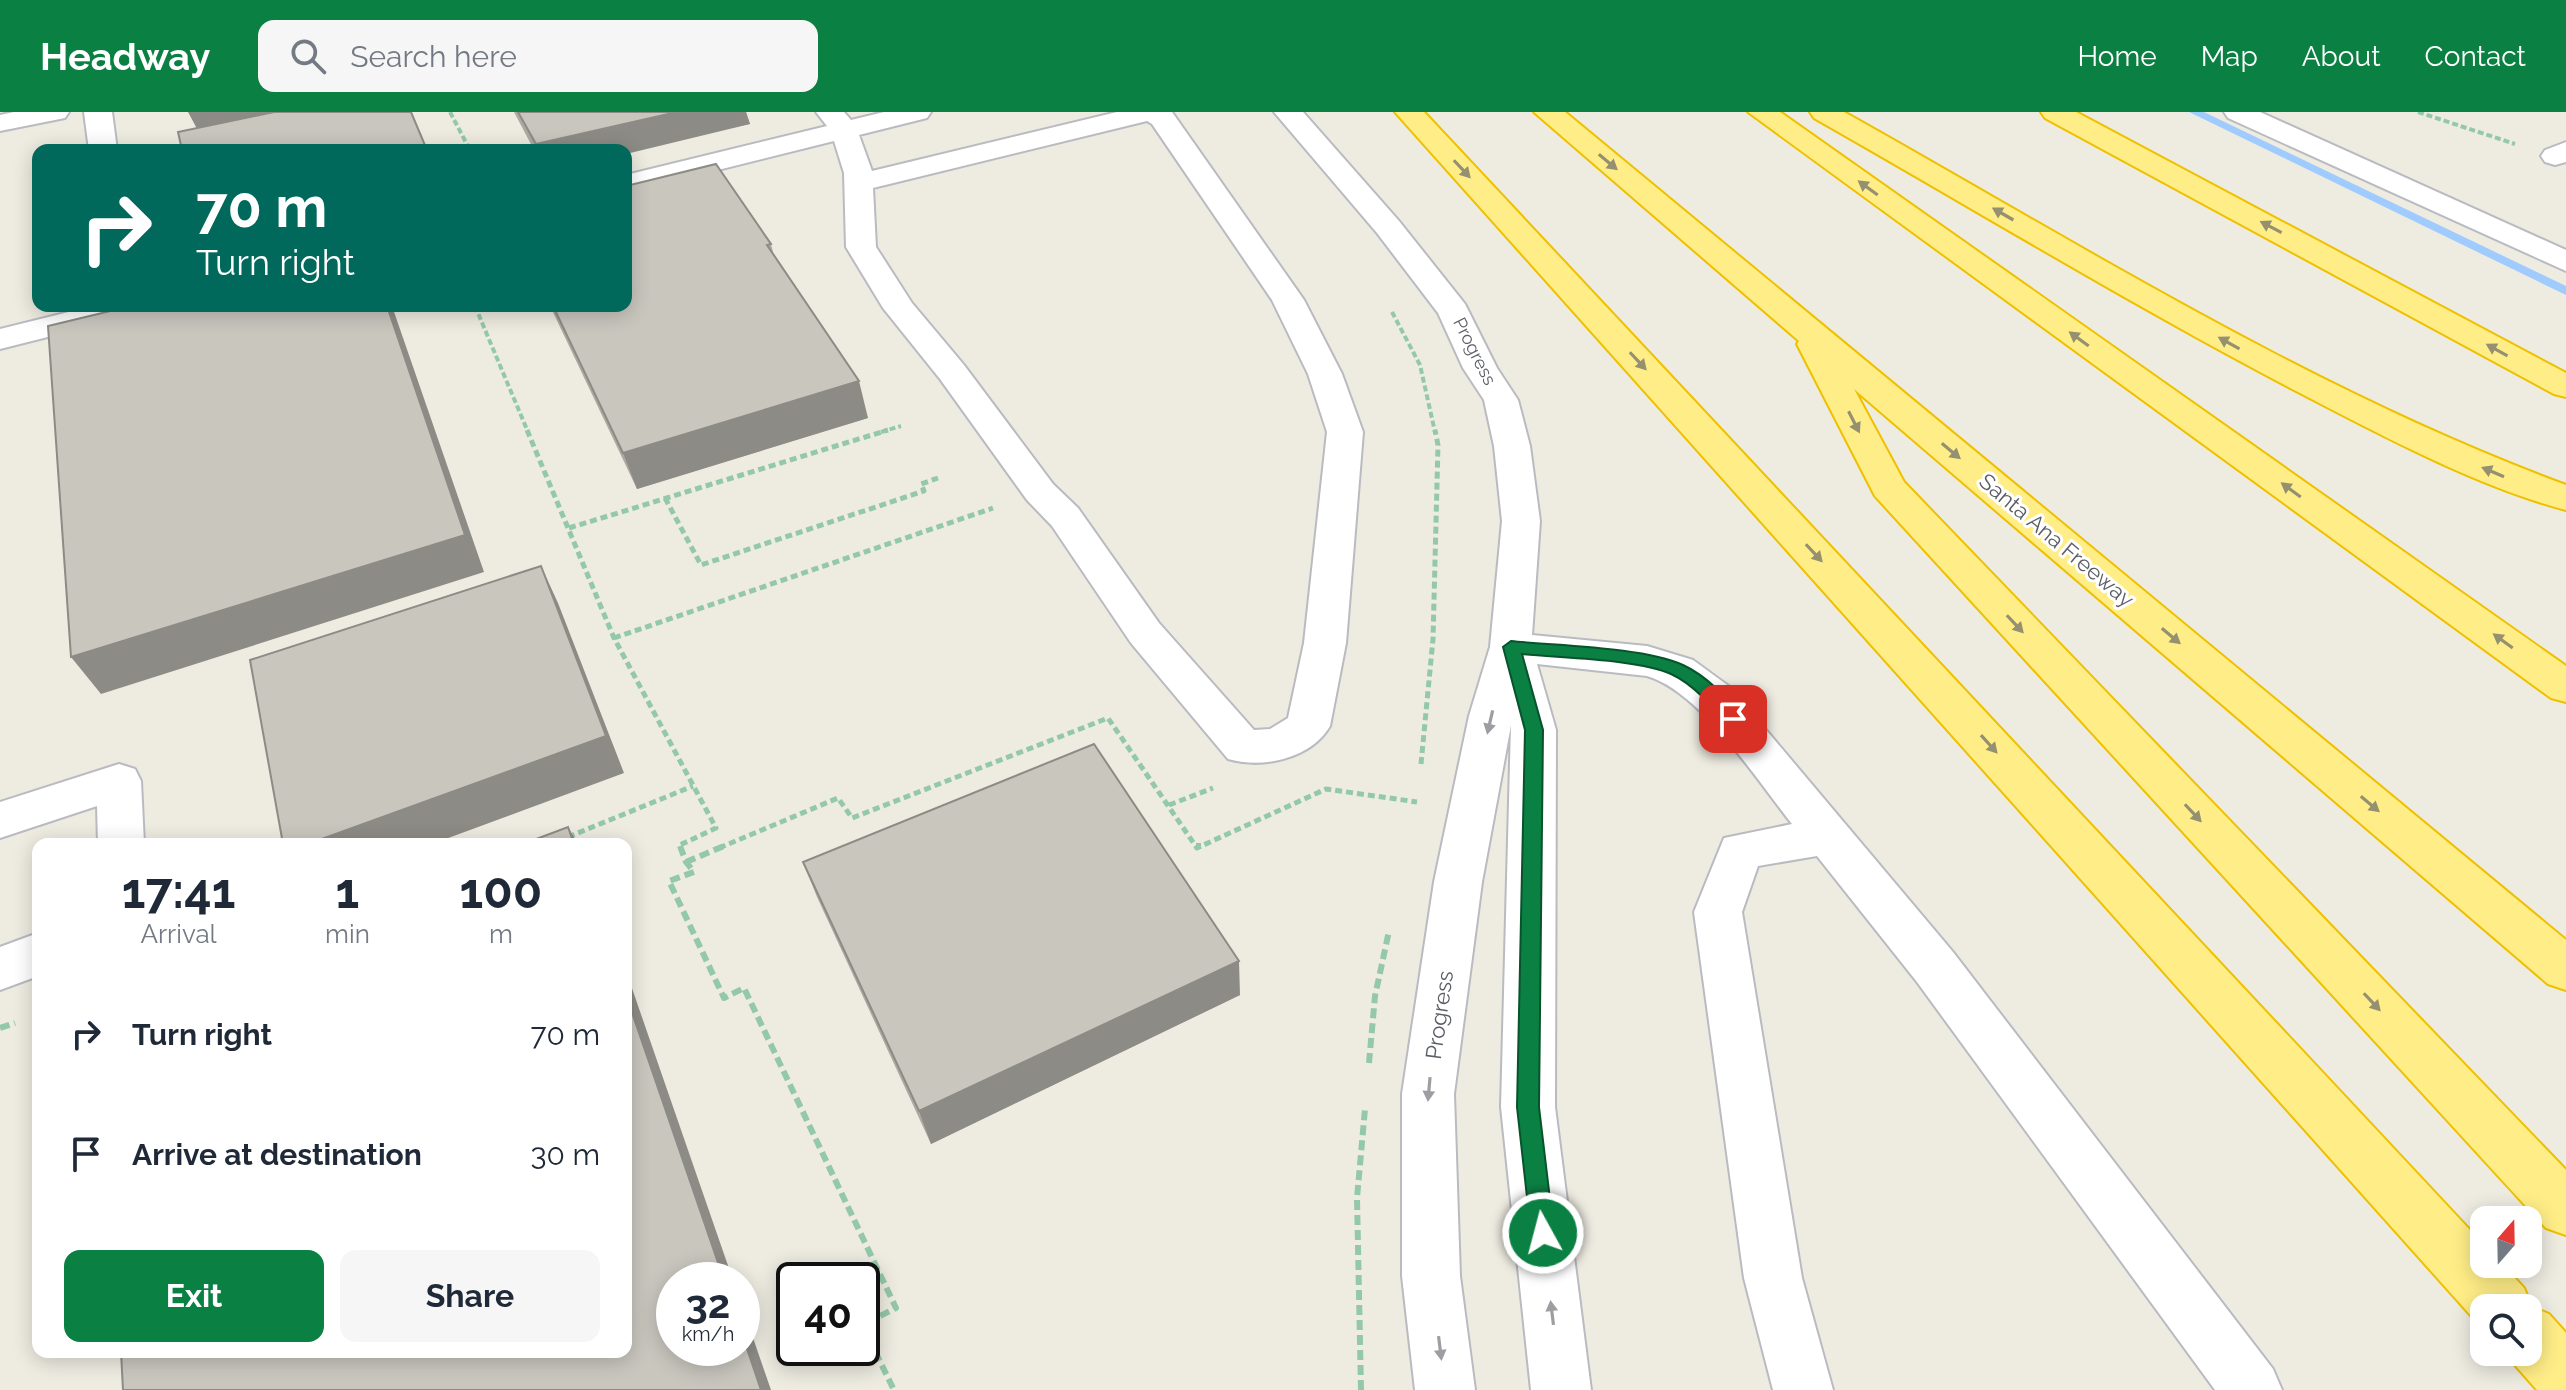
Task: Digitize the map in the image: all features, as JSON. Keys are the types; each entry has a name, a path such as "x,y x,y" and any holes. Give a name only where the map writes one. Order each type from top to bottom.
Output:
{"highway":[{"path":"1409,112 2490,1294"},
{"name":"Santa Ana Freeway","path":"1548,112 2566,969"},
{"path":"1762,112 2566,687"},
{"path":"1824,112 2297,380 2403,433 2501,475 2566,498"},
{"path":"2055,112 2566,387"},
{"path":"1805,328 1888,488 2566,1209"},
{"path":"2542,1350 2566,1377"}],"street":[{"path":"0,123 55,112"},
{"path":"98,112 102,144"},
{"path":"632,182 837,121 917,112"},
{"path":"837,121 859,183 861,247 899,308 952,372 1040,492 1065,517 1145,633 1244,747 1279,744 1308,726 1325,643 1345,432 1325,374 1288,300 1162,118 1151,112 859,183"},
{"name":"Progress","path":"1288,112 1388,227 1454,311 1480,368 1501,400 1512,446 1521,521 1511,647 1491,716 1461,867 1428,1094 1431,1276 1445,1390"},
{"path":"2238,112 2566,262"},
{"path":"0,339 107,312"},
{"path":"1511,647 1647,661 1678,670 1715,698 1935,967 2252,1390"},
{"name":"Progress","path":"1511,647 1534,730 1528,1107 1561,1390"},
{"path":"0,820 119,781 121,838"},
{"path":"1803,1390 1773,1278 1718,912 1740,851 1827,836"},
{"path":"0,969 32,956"}],"path":[{"path":"450,112 467,144"},
{"path":"2418,112 2469,131 2560,154"},
{"path":"478,312 614,638 716,828 680,845 686,862 694,872 669,881 724,998 744,988 874,1262"},
{"path":"569,528 901,426"},
{"path":"665,498 701,565 924,491 921,484 938,478"},
{"path":"614,638 1040,492"},
{"path":"686,862 838,798 852,818 1108,718 1197,848 1326,789 1417,802"},
{"path":"565,838 693,786"},
{"path":"880,1274 896,1308 880,1316"},
{"path":"880,1362 894,1390"}],"building":[{"path":"274,112 411,112 424,144 181,144 178,132"},
{"path":"518,112 677,112 536,144"},
{"path":"716,164 859,381 623,453 556,312 632,312 632,185"},
{"path":"106,312 389,312 465,535 71,657 48,326"},
{"path":"541,566 606,736 325,838 282,838 250,660"},
{"path":"1094,744 1239,961 919,1111 803,862"},
{"path":"568,827 572,838 539,838"},
{"path":"632,1012 718,1262 656,1262 656,1366 753,1366 761,1390 123,1390 121,1358 632,1358"}],"waterway":[{"path":"2195,112 2566,291"}],"route":[{"path":"1543,1233 1528,1107 1534,730 1511,647 1647,661 1678,670 1715,698 1733,719"}]}
